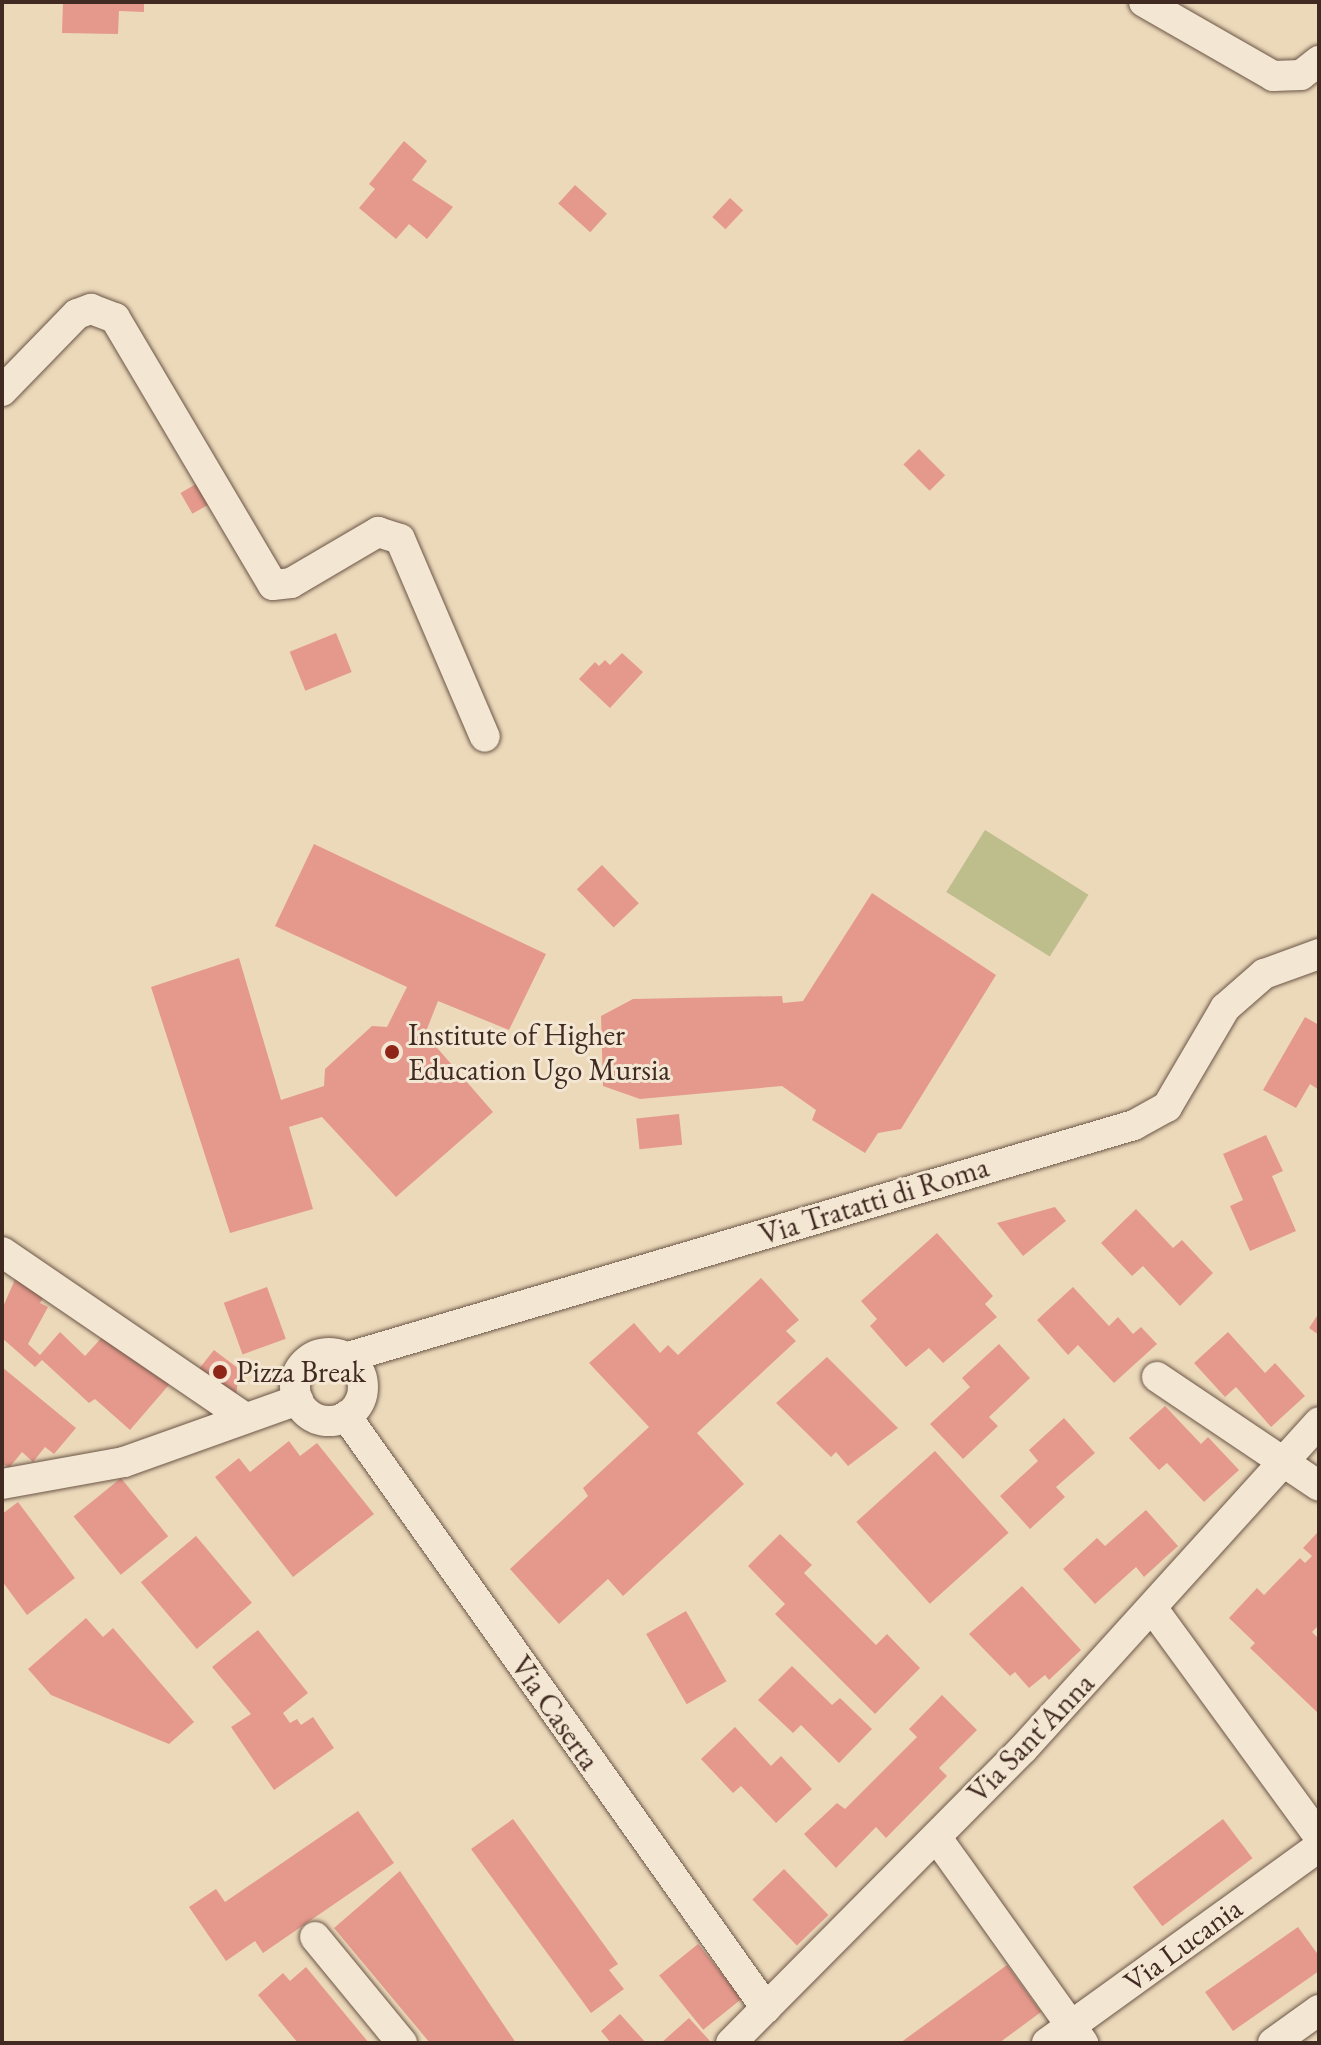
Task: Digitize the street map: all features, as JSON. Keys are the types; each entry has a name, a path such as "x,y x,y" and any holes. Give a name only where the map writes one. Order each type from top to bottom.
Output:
{"street":[{"path":"1144,2 1273,76 1301,75 1319,61"},
{"path":"2,391 77,314 91,309 115,318 273,585 291,583 378,532 400,539 485,737"},
{"name":"Via Tratatti di Roma","path":"354,1355 1134,1125 1167,1107 1225,1008 1264,974 1319,954"},
{"path":"2,1252 244,1417"},
{"path":"325,1353 354,1355 363,1382 359,1402 346,1416 323,1421 298,1400 296,1380 307,1362 325,1353"},
{"path":"1157,1377 1283,1466 1319,1486"},
{"path":"2,1484 124,1462 298,1400"},
{"name":"Via Caserta","path":"346,1416 766,2008"},
{"name":"Via Sant'Anna","path":"731,2043 937,1838 1153,1609 1319,1422"},
{"path":"1153,1609 1319,1837"},
{"path":"937,1838 1067,2037"},
{"name":"Via Lucania","path":"1067,2037 1319,1847"},
{"path":"315,1937 402,2043"},
{"path":"1273,2043 1319,2010"}],"green space":[{"path":"985,830 1088,895 1050,957 946,892"}],"building":[{"path":"63,2 144,2 144,12 119,11 118,34 62,33"},
{"path":"404,141 427,161 412,180 453,207 427,239 409,224 396,239 359,208 375,189 369,184"},
{"path":"575,185 607,214 590,232 558,204"},
{"path":"730,198 743,210 725,229 712,217"},
{"path":"919,449 945,475 930,491 903,465"},
{"path":"203,480 215,501 192,514 180,493"},
{"path":"336,633 352,672 305,691 290,652"},
{"path":"622,653 643,672 610,708 579,679 595,662 599,666 605,660 610,665"},
{"name":"Institute of Higher Education Ugo Mursia","path":"314,844 546,954 509,1030 438,1001 425,1034 493,1112 396,1197 322,1117 289,1127 313,1209 230,1233 151,987 239,958 281,1100 324,1086 325,1069 372,1026 387,1027 407,987 275,926"},
{"path":"602,865 639,903 614,927 577,889"},
{"path":"872,893 996,975 901,1129 878,1133 865,1153 812,1120 816,1110 782,1086 640,1099 603,1086 601,1016 633,999 782,996 783,1003 803,1001"},
{"path":"1305,1017 1319,1025 1319,1090 1310,1084 1296,1108 1263,1090"},
{"path":"679,1114 682,1145 639,1149 636,1118"},
{"path":"1266,1135 1283,1171 1272,1176 1296,1231 1250,1251 1230,1206 1243,1200 1223,1154"},
{"path":"1055,1207 1066,1221 1023,1256 997,1223"},
{"path":"1136,1209 1173,1248 1182,1240 1213,1273 1180,1306 1143,1266 1132,1276 1101,1243"},
{"path":"937,1233 993,1296 985,1304 997,1317 943,1363 929,1348 906,1367 870,1326 877,1319 861,1301"},
{"path":"17,1275 46,1294 40,1303 48,1307 28,1344 40,1355 60,1332 85,1356 105,1334 174,1379 130,1430 95,1399 89,1403 42,1360 35,1367 2,1338 2,1309"},
{"path":"761,1278 799,1320 786,1331 796,1341 697,1433 744,1484 623,1596 608,1579 559,1624 510,1569 588,1496 583,1488 649,1427 589,1363 634,1323 660,1353 668,1345 678,1355"},
{"path":"267,1287 286,1339 243,1354 224,1303"},
{"path":"1073,1287 1109,1326 1118,1317 1133,1334 1141,1327 1157,1344 1114,1383 1078,1345 1068,1355 1037,1320"},
{"path":"1319,1313 1319,1335 1309,1328"},
{"path":"1228,1332 1265,1373 1275,1363 1305,1396 1271,1427 1236,1387 1225,1397 1194,1363"},
{"path":"999,1344 1030,1378 989,1417 998,1426 963,1459 930,1424 970,1387 962,1378"},
{"path":"214,1350 239,1369 236,1397 198,1370"},
{"path":"827,1357 898,1428 848,1466 836,1452 831,1457 776,1403"},
{"path":"2,1367 76,1428 54,1454 45,1447 33,1462 22,1452 9,1468 2,1463"},
{"path":"1165,1406 1201,1444 1208,1437 1239,1470 1204,1502 1167,1463 1159,1470 1129,1438"},
{"path":"1064,1418 1095,1453 1056,1487 1065,1497 1030,1529 1000,1496 1038,1461 1029,1450"},
{"path":"289,1441 300,1456 317,1443 374,1514 293,1577 215,1477 239,1458 250,1472"},
{"path":"935,1451 1009,1533 930,1604 856,1522"},
{"path":"121,1478 168,1536 121,1575 74,1516"},
{"path":"18,1502 75,1578 27,1615 2,1581 2,1514"},
{"path":"1146,1510 1178,1546 1144,1577 1136,1567 1095,1604 1063,1569 1097,1538 1105,1546"},
{"path":"1317,1533 1319,1625 1312,1632 1319,1639 1319,1714 1250,1648 1255,1643 1229,1618 1257,1588 1264,1595 1300,1558 1305,1563 1312,1556 1303,1548"},
{"path":"780,1534 812,1565 804,1573 876,1645 887,1634 920,1668 875,1714 775,1614 785,1604 748,1566"},
{"path":"196,1536 252,1603 197,1649 141,1582"},
{"path":"1022,1586 1081,1650 1049,1680 1045,1675 1029,1688 1015,1672 1010,1676 969,1634"},
{"path":"686,1611 726,1681 687,1704 646,1634"},
{"path":"86,1618 103,1637 113,1628 194,1722 169,1744 51,1695 28,1669"},
{"path":"258,1630 308,1693 283,1713 290,1723 297,1719 301,1725 313,1717 334,1748 274,1790 231,1727 251,1714 212,1667"},
{"path":"792,1666 832,1705 840,1698 872,1729 839,1763 801,1725 793,1733 758,1700"},
{"path":"942,1695 977,1730 939,1768 947,1776 886,1838 876,1827 836,1868 804,1834 837,1803 845,1809 917,1737 909,1729"},
{"path":"735,1727 771,1766 781,1756 812,1789 776,1823 741,1786 733,1793 701,1759"},
{"path":"358,1811 394,1863 263,1953 255,1941 226,1961 189,1907 216,1889 225,1902"},
{"path":"513,1819 618,1964 609,1970 624,1989 591,2013 471,1849"},
{"path":"1223,1819 1252,1858 1162,1926 1133,1887"},
{"path":"784,1869 828,1915 797,1946 752,1900"},
{"path":"400,1871 516,2043 430,2043 334,1928"},
{"path":"1298,1927 1319,1956 1319,1971 1233,2031 1205,1992"},
{"path":"698,1944 742,1998 703,2030 659,1975"},
{"path":"1007,1965 1041,2012 999,2043 900,2043"},
{"path":"306,1967 369,2043 298,2043 258,1995 283,1973 290,1981"},
{"path":"620,2014 646,2043 611,2043 601,2031"},
{"path":"689,2018 710,2041 661,2043"}],"place":[{"name":"Institute of Higher Education Ugo Mursia","path":"392,1052"},
{"name":"Pizza Break","path":"220,1372"}]}
